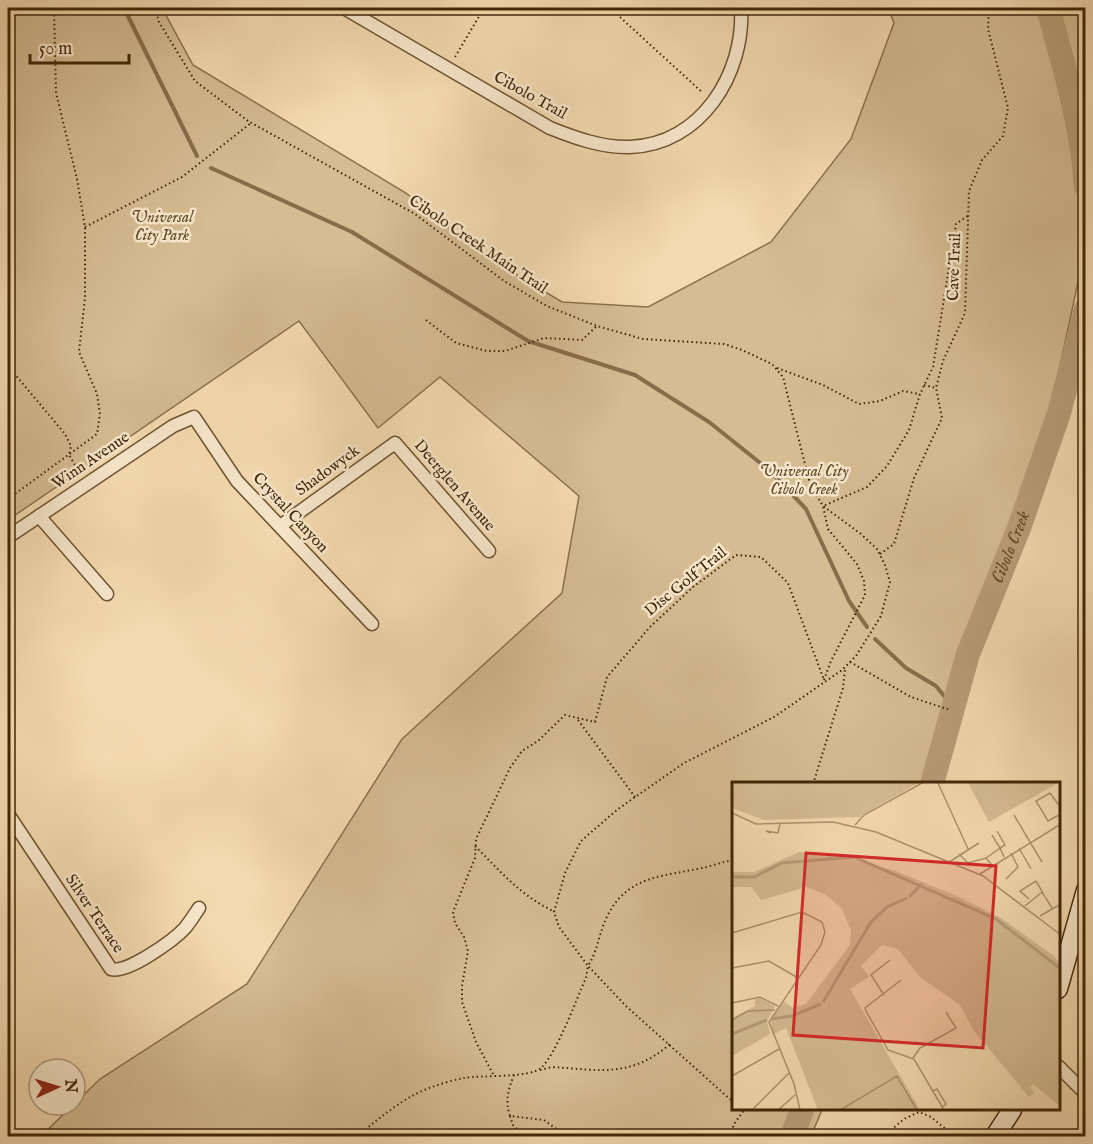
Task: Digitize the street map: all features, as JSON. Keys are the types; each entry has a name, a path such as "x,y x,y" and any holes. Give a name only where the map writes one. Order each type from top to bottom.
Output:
{"main road":[{"path":"1060,985 1086,890"},
{"path":"995,1137 1011,1111"}],"street":[{"name":"Cibolo Trail","path":"345,8 550,128 579,139 609,146 631,147 661,141 686,129 702,117 714,102 728,78 739,48 741,8"},
{"name":"Winn Avenue","path":"8,537 173,426 194,417"},
{"name":"Crystal Canyon","path":"194,417 237,481 372,624"},
{"name":"Shadowyck","path":"280,526 395,442"},
{"name":"Deerglen Avenue","path":"395,442 489,551"},
{"path":"39,516 107,594"},
{"name":"Silver Terrace","path":"8,814 111,969 118,971 139,961 184,929 199,908"},
{"path":"1060,1067 1086,1094"}],"path":[{"path":"8,499 97,434 100,414 97,394 79,352 85,298 85,227 77,179 56,93 54,8"},
{"name":"Cibolo Creek Main Trail","path":"155,8 159,22 195,81 251,123 415,214 513,286 547,306 597,326 643,339 724,344 742,350 799,379 823,385 859,404 880,401 903,391 920,394"},
{"path":"447,69 484,8"},
{"path":"610,8 714,102"},
{"name":"Cave Trail","path":"880,554 894,544 914,478 942,418 936,388 943,361 966,313 969,191 982,160 1003,136 1008,108 988,29 989,8"},
{"path":"85,227 182,177 251,123"},
{"path":"823,506 867,487 887,466 909,430 920,394 933,368 956,224 969,214"},
{"path":"426,320 456,343 473,349 505,351 536,339 582,340 597,326"},
{"path":"8,366 65,434 71,446 69,455 87,484"},
{"path":"774,367 783,378 810,484 823,506 828,529 857,564 864,581 864,595 861,604 831,661 824,680"},
{"path":"924,385 936,388"},
{"path":"732,1101 699,1074 670,1044 626,1006 588,966 559,927 554,912 565,873 581,841 635,797 684,763 774,717 845,666 874,630 890,582 880,554 861,534 823,506"},
{"name":"Disc Golf Trail","path":"493,1074 476,1042 462,1002 462,986 468,951 464,937 455,923 453,912 475,858 476,839 510,768 522,751 538,741 565,715 578,720 596,722 607,677 650,627 693,587 736,555 762,557 788,583 824,680"},
{"path":"850,662 911,698 950,710"},
{"path":"814,782 843,688 845,666"},
{"path":"578,720 635,797"},
{"path":"476,846 515,888 554,912"},
{"path":"537,1070 552,1053 586,978 588,966 596,954 600,932 610,910 629,888 652,876 703,868 732,860"},
{"path":"357,1137 404,1100 463,1078 493,1074 514,1075 552,1067 625,1069 655,1058 670,1044"},
{"path":"514,1075 507,1091 506,1106 513,1125 524,1137"},
{"path":"730,1137 734,1124 743,1111"},
{"path":"884,1137 904,1119 919,1111 931,1117 954,1137"},
{"path":"510,1116 544,1120 566,1137"}],"green space":[{"name":"Universal City Cibolo Creek","path":"8,8 162,8 193,65 406,193 476,250 562,302 648,307 771,242 851,139 894,23 888,8 1085,8 1085,249 1022,545 954,708 936,782 732,782 732,1111 822,1111 811,1136 41,1136 61,1117 87,1117 87,1092 100,1079 247,984 402,739 562,593 579,496 440,377 378,428 299,321 8,520"}],"waterway":[{"path":"124,8 197,156"},
{"name":"Cibolo Creek","path":"1048,8 1081,141 1086,186"},
{"path":"211,168 352,232 528,341 635,375 709,422 769,470 806,509 849,601 867,627"},
{"name":"Cibolo Creek","path":"933,782 968,654 1019,528 1059,413 1086,309"},
{"path":"875,639 906,668 936,686 954,708"},
{"name":"Cibolo Creek","path":"792,1136 802,1111"}],"park label":[{"name":"Universal City Park","path":"162,227"}]}
